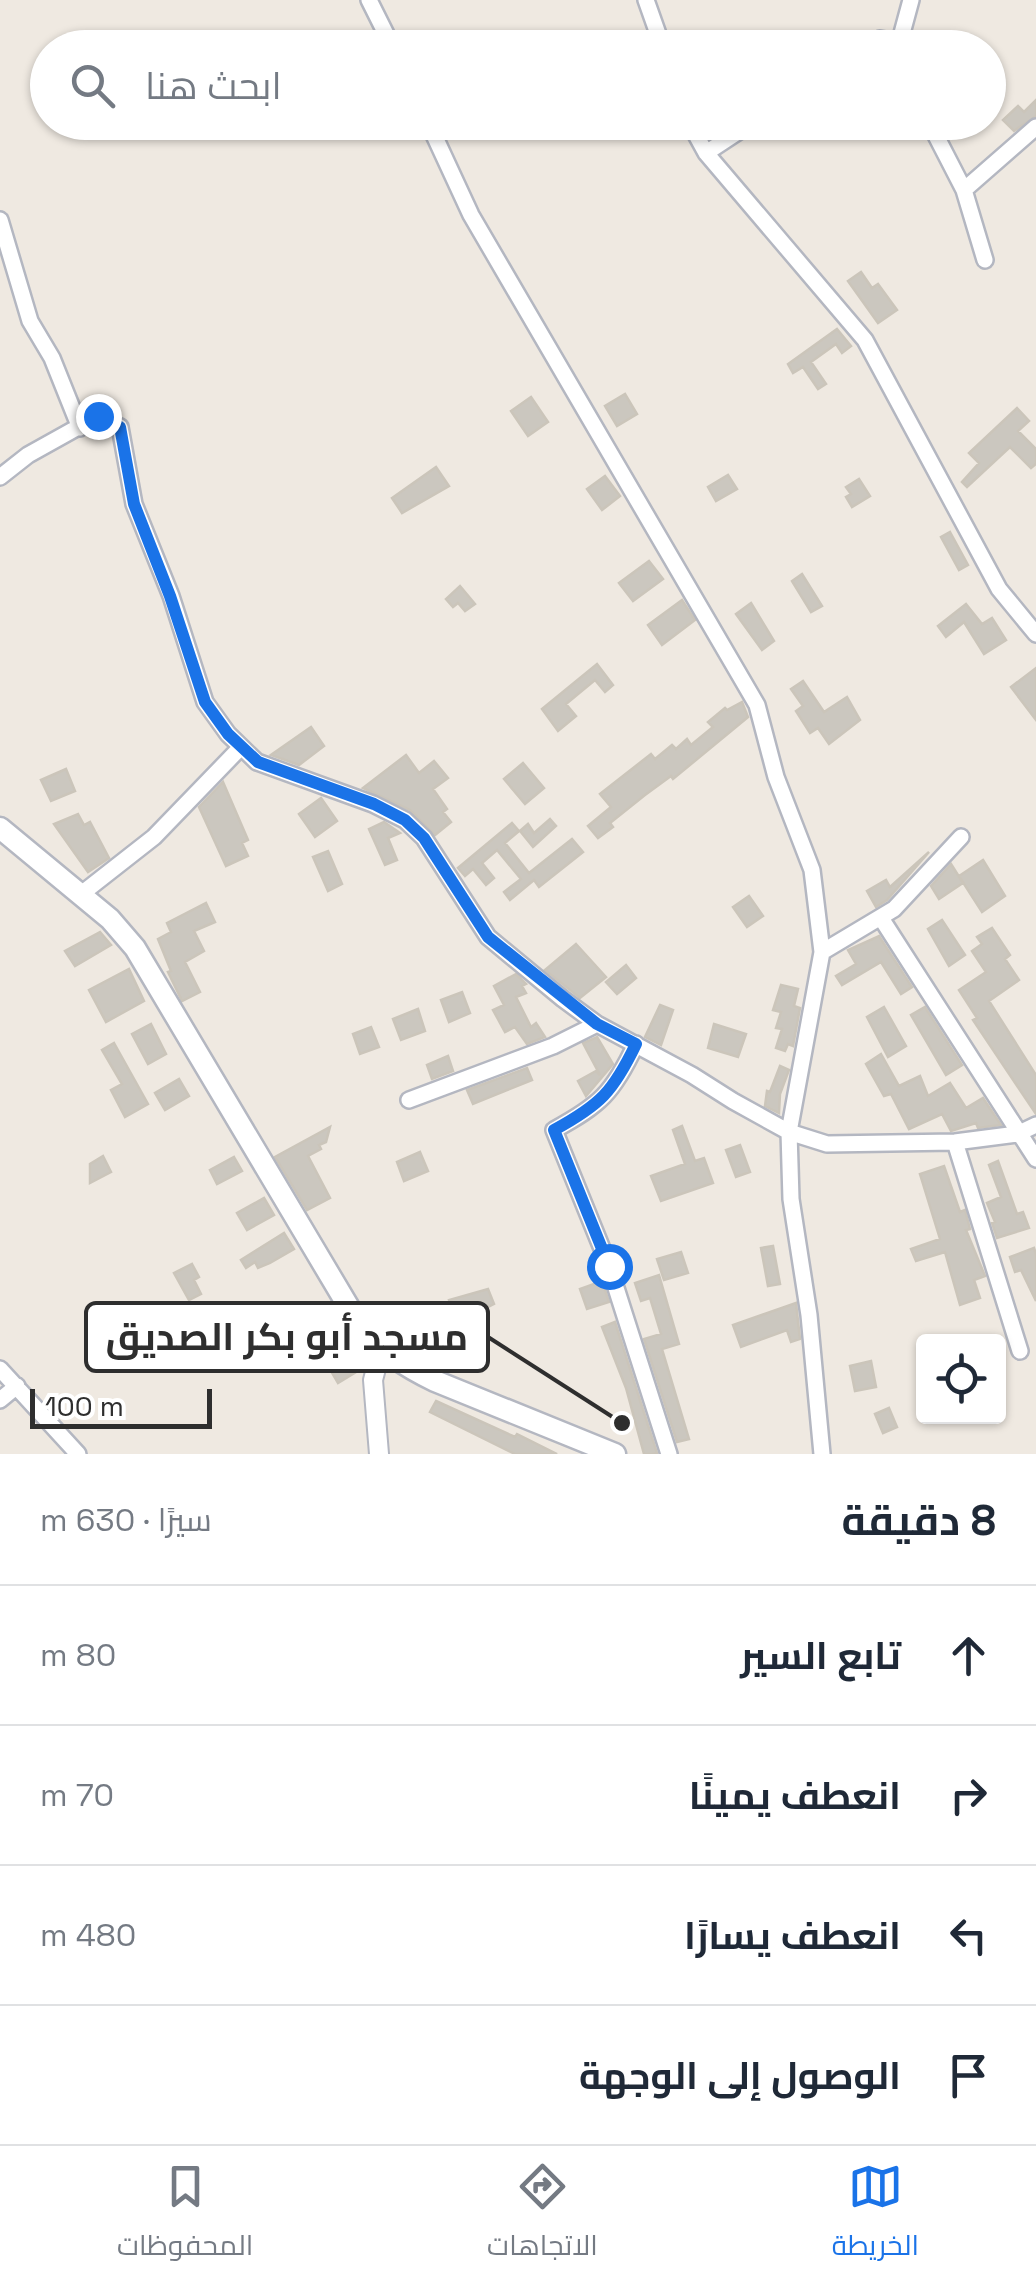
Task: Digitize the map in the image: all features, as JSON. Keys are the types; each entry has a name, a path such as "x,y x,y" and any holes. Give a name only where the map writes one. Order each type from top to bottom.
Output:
{"main road":[{"path":"0,830 110,919 134,948 360,1326 381,1350 435,1380 615,1454"}],"street":[{"path":"369,0 384,30"},
{"path":"646,0 657,30"},
{"path":"902,30 911,0"},
{"path":"964,190 1036,127"},
{"path":"436,140 471,214 756,705 776,777 812,870 822,952 789,1132 792,1199 809,1316 822,1454"},
{"path":"698,140 865,340 999,589 1036,634"},
{"path":"706,153 725,140"},
{"path":"938,140 964,190 985,260"},
{"path":"0,220 30,321 52,358 80,428"},
{"path":"0,477 28,454 98,416 120,427 134,504 205,702 240,748 258,762 374,804 405,820 424,838 488,937 597,1024 789,1132 827,1144 954,1142 1017,1134 1036,1125"},
{"path":"80,895 154,837 240,748"},
{"path":"822,952 894,909 961,836"},
{"path":"882,918 1036,1160"},
{"path":"408,1100 553,1046 597,1024"},
{"path":"636,1044 624,1070 595,1108 554,1130 609,1266 669,1454"},
{"path":"954,1142 1020,1351"},
{"path":"379,1454 373,1380 381,1350"},
{"path":"0,1369 78,1454"},
{"path":"0,1400 17,1386"}],"building":[{"path":"1036,100 1036,116 1014,131 1006,117 1018,106 1024,112"},
{"path":"861,272 872,288 878,284 897,310 878,323 848,281"},
{"path":"837,329 851,346 842,353 836,344 811,362 826,384 818,389 803,367 793,373 788,364"},
{"path":"625,394 637,414 617,426 605,406"},
{"path":"531,397 548,422 528,436 511,411"},
{"path":"1017,408 1029,421 1018,431 1036,449 1036,464 1031,468 1010,447 967,487 962,482 979,463 969,453"},
{"path":"436,467 449,486 402,513 392,498"},
{"path":"728,475 737,489 716,501 708,487"},
{"path":"605,476 620,496 602,510 587,489"},
{"path":"859,479 870,496 852,507 846,487"},
{"path":"950,532 968,565 959,570 941,537"},
{"path":"649,561 663,579 633,601 619,583"},
{"path":"802,574 822,606 811,612 792,581"},
{"path":"460,586 475,604 465,611 458,603 453,607 446,599"},
{"path":"682,600 695,620 662,645 648,625"},
{"path":"751,603 774,641 762,650 736,614"},
{"path":"966,604 982,624 992,618 1006,640 984,654 964,622 946,637 938,626"},
{"path":"597,664 613,685 605,692 595,680 566,704 576,716 558,731 542,709"},
{"path":"1036,668 1036,720 1011,687"},
{"path":"803,681 824,712 847,697 860,720 829,744 818,728 810,733 796,711 803,706 791,689"},
{"path":"742,702 748,717 673,779 671,776 610,823 613,827 598,838 588,826 611,807 600,794 651,754 655,759 687,739 691,745 713,727 708,722 725,708"},
{"path":"311,727 324,746 299,765 271,755"},
{"path":"406,755 419,773 434,761 448,778 433,789 451,822 435,835 410,810 363,788"},
{"path":"523,763 544,788 525,804 504,779"},
{"path":"66,769 75,791 51,801 41,780"},
{"path":"223,782 248,840 242,843 248,856 226,866 199,807"},
{"path":"321,798 337,821 315,837 299,814"},
{"path":"78,814 84,825 90,822 109,858 88,872 54,824"},
{"path":"550,819 556,826 533,847 520,831 528,824 534,833"},
{"path":"384,822 400,833 388,838 397,860 385,865 369,829"},
{"path":"512,823 519,831 505,843 529,873 572,839 583,852 539,887 534,880 510,900 504,892 521,879 497,850 482,863 494,878 486,885 473,869 465,876 458,868"},
{"path":"328,851 342,884 328,891 313,857"},
{"path":"929,852 887,900 876,907 867,891 886,880 890,887"},
{"path":"983,860 1005,896 982,912 959,876"},
{"path":"951,864 963,883 939,899 931,886"},
{"path":"749,896 763,916 747,927 733,907"},
{"path":"206,903 215,922 194,931 204,951 185,962 200,992 182,1001 158,939 171,932 167,923"},
{"path":"942,920 965,955 949,966 928,929"},
{"path":"992,928 1010,955 1005,959 1019,980 989,1001 1036,1075 1036,1114 973,1020 977,1018 959,990 986,972 972,951 982,944 977,937"},
{"path":"100,932 111,945 75,966 65,951"},
{"path":"879,936 912,987 901,994 881,962 842,985 836,976 856,964 848,950"},
{"path":"576,944 606,977 580,998 545,970"},
{"path":"626,965 636,978 617,994 606,982"},
{"path":"129,969 144,1001 106,1022 89,990"},
{"path":"516,974 526,984 522,986 526,993 516,997 531,1027 536,1023 545,1037 527,1044 515,1027 505,1032 493,1010 504,1005 494,986"},
{"path":"781,985 798,989 794,1006 800,1008 793,1046 788,1044 785,1051 776,1048 782,1029 776,1028 781,1012 773,1010"},
{"path":"462,992 470,1013 449,1022 441,1000"},
{"path":"660,1005 673,1010 661,1045 645,1037"},
{"path":"884,1007 906,1046 888,1057 867,1017"},
{"path":"925,1007 962,1065 946,1075 911,1015"},
{"path":"418,1009 425,1031 401,1040 393,1019"},
{"path":"151,1024 166,1054 148,1064 132,1034"},
{"path":"714,1024 746,1034 738,1057 708,1048"},
{"path":"371,1027 379,1047 360,1054 353,1034"},
{"path":"597,1037 613,1064 586,1096 578,1081 596,1071 600,1075 583,1043"},
{"path":"114,1043 148,1104 125,1117 111,1090 122,1084 102,1050"},
{"path":"881,1054 899,1086 920,1076 928,1096 950,1083 966,1108 983,1098 1001,1125 978,1128 976,1123 951,1131 942,1114 909,1129 891,1094 884,1096 866,1064"},
{"path":"448,1056 453,1071 432,1079 427,1065"},
{"path":"780,1066 789,1070 780,1094 779,1113 765,1106 767,1091 770,1092"},
{"path":"527,1068 532,1080 473,1104 467,1090"},
{"path":"179,1079 189,1096 165,1110 155,1093"},
{"path":"682,1126 695,1161 704,1158 713,1183 661,1201 651,1176 685,1164 673,1130"},
{"path":"330,1127 326,1142 319,1145 321,1149 308,1156 330,1198 307,1210 275,1157"},
{"path":"740,1145 750,1172 736,1177 726,1150"},
{"path":"420,1152 428,1171 404,1181 397,1162"},
{"path":"103,1156 111,1172 90,1183 90,1164"},
{"path":"234,1157 242,1171 217,1184 210,1170"},
{"path":"998,1161 1017,1214 1023,1212 1029,1228 997,1238 987,1203 1001,1197 989,1165"},
{"path":"944,1166 960,1212 965,1210 970,1229 966,1230 985,1276 974,1280 980,1298 960,1305 945,1252 916,1261 911,1249 940,1239 920,1174"},
{"path":"264,1198 274,1215 247,1230 237,1213"},
{"path":"284,1233 294,1249 258,1268 255,1262 246,1268 241,1260"},
{"path":"773,1246 780,1284 768,1286 761,1248"},
{"path":"1034,1248 1036,1301 1021,1270 1015,1272 1010,1257"},
{"path":"681,1252 688,1273 664,1280 657,1259"},
{"path":"192,1264 201,1294 189,1300 174,1273"},
{"path":"659,1275 679,1344 662,1349 689,1439 677,1442 644,1339 661,1334 650,1298 641,1301 635,1283"},
{"path":"602,1281 609,1302 587,1309 580,1289"},
{"path":"488,1289 494,1304 484,1309 481,1302 452,1310 449,1300"},
{"path":"316,1303 332,1332 313,1342 295,1311"},
{"path":"796,1303 800,1339 791,1342 787,1330 741,1347 733,1325"},
{"path":"615,1322 657,1453 644,1454 626,1388 602,1327"},
{"path":"342,1348 356,1372 338,1383 324,1359"},
{"path":"871,1361 876,1387 855,1391 850,1366"},
{"path":"436,1401 557,1454 515,1454 430,1412"},
{"path":"889,1408 897,1427 883,1433 875,1414"}],"place":[{"name":"مسجد أبو بكر الصديق","path":"622,1423"}],"route":[{"path":"98,416 120,427 134,504 205,702 228,734 258,762 374,804 405,820 424,838 488,937 562,999 597,1024 636,1044 624,1070 595,1108 554,1130 609,1266"}]}
